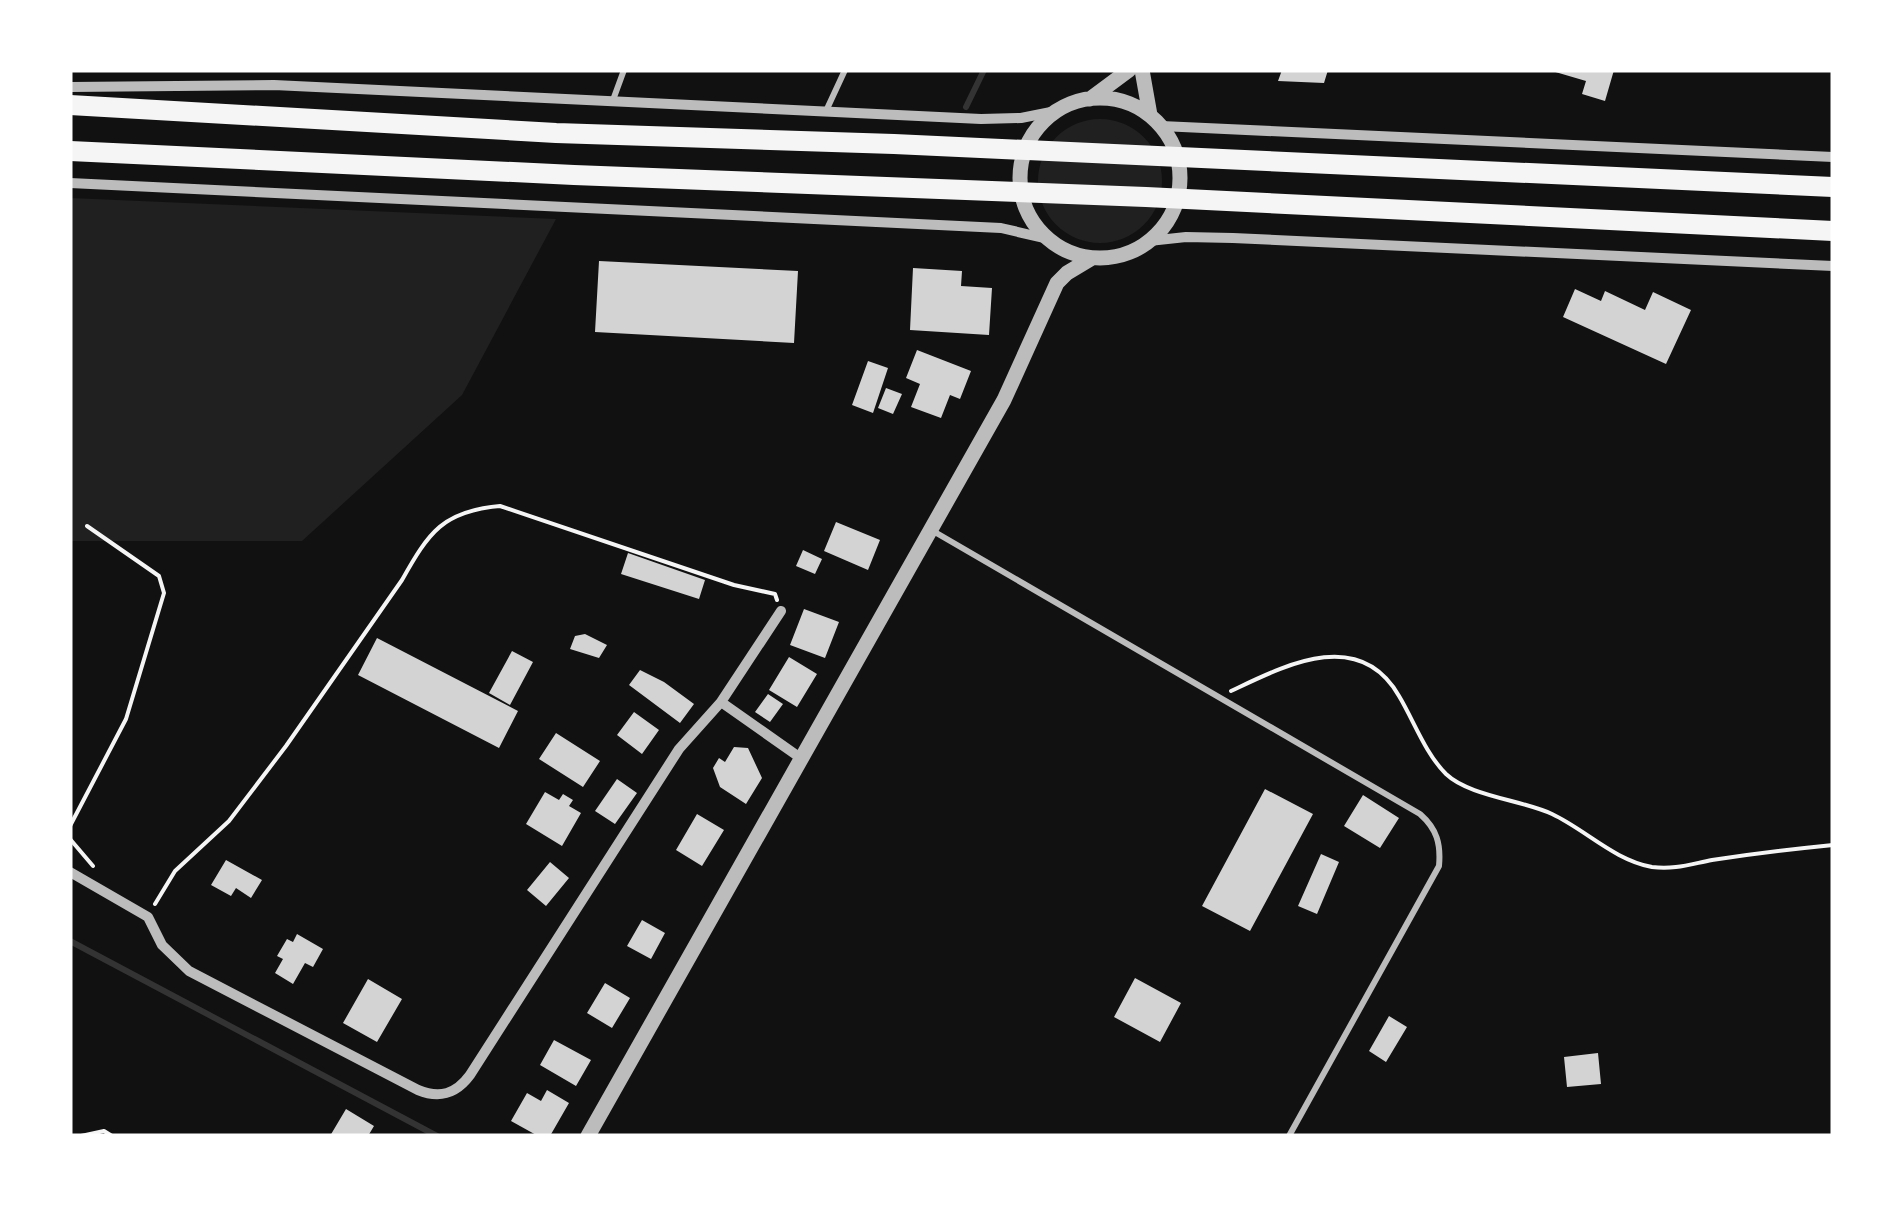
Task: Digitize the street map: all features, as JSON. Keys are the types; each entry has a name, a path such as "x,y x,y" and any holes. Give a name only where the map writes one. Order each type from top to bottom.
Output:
{"highway":[{"path":"70,105 556,133 894,144 1748,184 1833,184"},
{"path":"70,151 1307,205 1833,234"}],"street":[{"path":"70,87 274,85 981,119 1021,118 1056,111 1090,99 1129,70"},
{"path":"1142,70 1156,120 1178,158 1180,181 1174,208 1150,241"},
{"path":"1090,99 1116,100 1156,120 1833,157"},
{"path":"1056,111 1032,136 1020,172 1023,201 1031,220 1057,254 1057,284"},
{"path":"70,183 1001,228 1092,258 1121,256 1150,241 1186,237 1833,266"},
{"path":"588,1136 1004,400 1057,284 1092,258"},
{"path":"70,872 148,917 162,945 189,971 418,1090 441,1095 453,1092 470,1074 679,749 721,702 781,611"},
{"path":"721,702 802,759"}],"lane":[{"path":"613,100 624,70"},
{"path":"826,112 845,70"},
{"path":"932,530 1430,822 1438,837 1439,866 1289,1136"}],"path":[{"path":"148,917 175,871 229,821 286,746 417,553 440,526 468,508 500,506 734,585 775,594 781,611"},
{"path":"70,826 126,719 164,593 159,576 87,526"},
{"path":"1217,698 1312,656 1345,656 1374,668 1397,692 1447,776 1476,790 1554,814 1620,856 1651,867 1681,868 1709,860 1833,846"},
{"path":"81,1136 104,1131 112,1136"}],"shaded area":[{"path":"1100,119 1124,123 1144,137 1158,157 1162,181 1158,205 1144,225 1124,239 1100,243 1076,239 1056,225 1042,205 1038,181 1042,157 1056,137 1076,123"},
{"path":"70,198 556,219 462,395 302,541 70,541"}],"building":[{"path":"1282,70 1328,70 1324,83 1278,81"},
{"path":"1614,70 1605,101 1582,94 1586,81 1552,71"},
{"path":"599,261 798,271 794,343 595,332"},
{"path":"913,268 962,271 961,286 992,288 989,335 910,330"},
{"path":"1575,289 1601,301 1605,291 1645,310 1653,292 1691,310 1666,364 1563,317"},
{"path":"917,350 971,371 960,399 950,395 941,418 911,407 920,384 906,378"},
{"path":"868,361 888,368 873,413 852,405"},
{"path":"886,388 902,394 893,414 878,408"},
{"path":"836,522 880,540 868,570 824,551"},
{"path":"803,550 822,559 815,574 796,566"},
{"path":"628,553 705,580 699,599 621,574"},
{"path":"804,609 839,622 825,658 790,645"},
{"path":"585,634 607,645 599,658 570,649 575,636"},
{"path":"377,638 518,711 499,748 358,675"},
{"path":"512,651 533,662 510,705 489,693"},
{"path":"789,657 817,674 797,707 769,690"},
{"path":"640,670 694,704 680,723 629,685"},
{"path":"768,694 783,704 770,722 755,712"},
{"path":"634,712 659,730 642,754 617,735"},
{"path":"556,733 600,761 583,787 539,759"},
{"path":"734,747 748,748 762,778 746,804 720,787 713,768 719,758 725,762"},
{"path":"617,779 637,793 615,824 595,811"},
{"path":"1265,789 1313,814 1250,931 1202,906"},
{"path":"545,792 559,800 563,794 573,800 569,806 581,813 562,846 526,824"},
{"path":"1363,795 1399,818 1380,848 1344,826"},
{"path":"697,814 724,830 702,866 676,850"},
{"path":"1321,854 1339,862 1317,914 1298,906"},
{"path":"226,860 262,880 251,898 236,888 231,896 211,885"},
{"path":"550,862 569,878 546,906 527,890"},
{"path":"642,920 665,933 651,959 627,946"},
{"path":"297,934 323,949 313,967 305,963 293,984 275,973 283,959 277,956 287,939 293,942"},
{"path":"1135,978 1181,1003 1160,1042 1114,1017"},
{"path":"368,979 402,999 377,1042 343,1023"},
{"path":"605,983 630,998 612,1028 587,1013"},
{"path":"1389,1016 1407,1027 1386,1062 1369,1051"},
{"path":"554,1040 591,1060 576,1086 540,1065"},
{"path":"1598,1053 1601,1084 1567,1087 1564,1057"},
{"path":"547,1090 569,1103 550,1136 538,1136 511,1121 527,1093 541,1101"},
{"path":"346,1109 374,1126 368,1136 330,1136"}],"waterway":[{"path":"966,107 984,70"},
{"path":"70,941 437,1136"}]}
